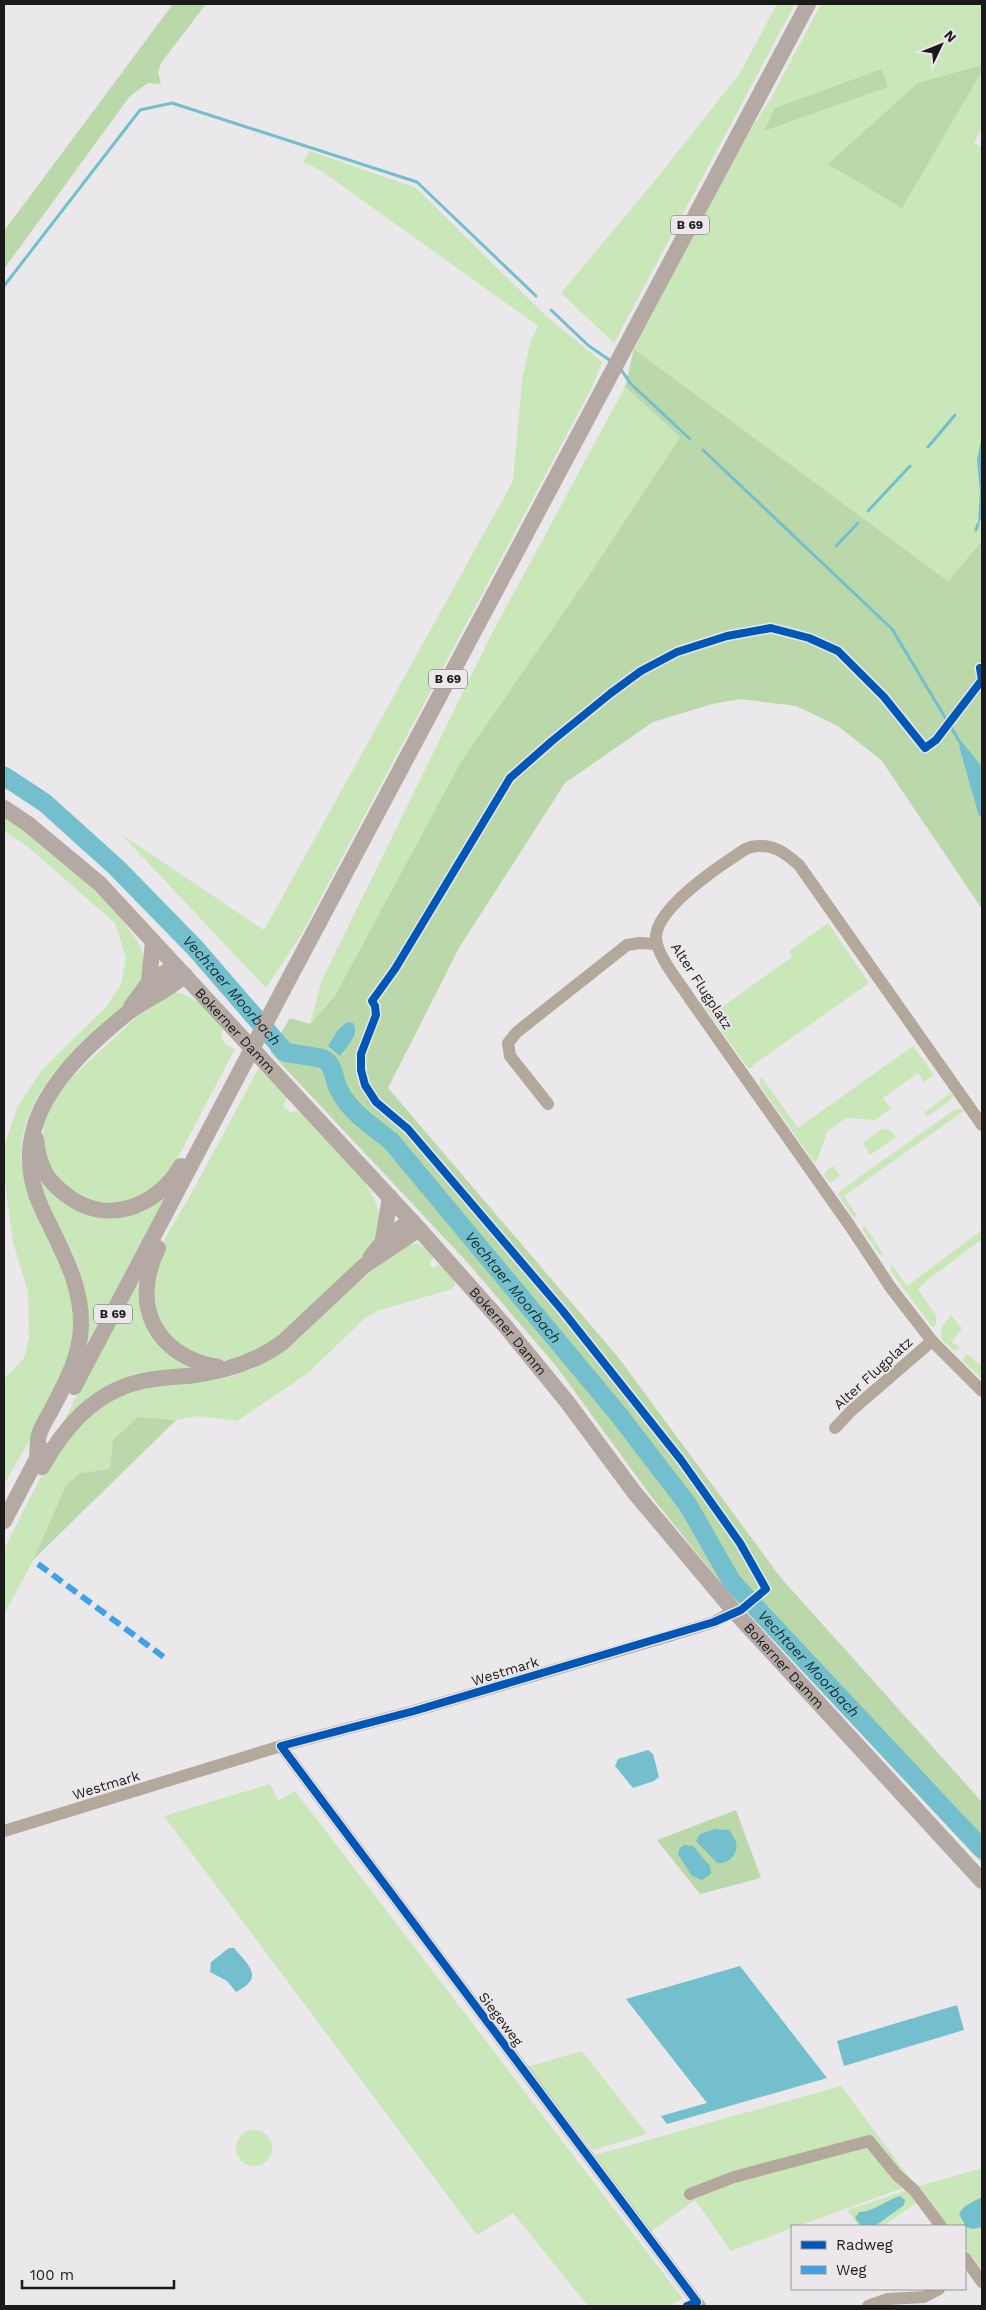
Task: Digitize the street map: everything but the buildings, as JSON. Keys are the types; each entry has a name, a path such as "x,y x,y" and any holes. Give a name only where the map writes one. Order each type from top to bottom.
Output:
{"main road":[{"name":"B 69","path":"4,1521 628,340 808,7"},
{"name":"Bokerner Damm","path":"4,808 100,884 416,1225 506,1328 568,1403 634,1492 734,1612 982,1881"},
{"path":"37,1457 39,1434 71,1372 78,1352 81,1327 80,1304 70,1264 42,1209 31,1176 29,1160 35,1129 45,1099 53,1086 76,1061 126,1014 149,982 153,941"},
{"path":"149,982 180,970"},
{"path":"126,1014 177,982 180,970"},
{"path":"35,1129 43,1170 58,1188 73,1201 91,1208 112,1211 133,1208 151,1199 167,1186 202,1129 220,1109"},
{"path":"189,1170 185,1195 147,1276 147,1305 156,1330 170,1347 190,1360 225,1369"},
{"path":"383,1240 390,1197"},
{"path":"364,1266 383,1240 396,1230 416,1225"},
{"path":"15,1499 31,1486 68,1426 98,1400 116,1390 139,1382 225,1369 252,1361 269,1352 283,1342 364,1266 416,1225"}],"street":[{"name":"Alter Flugplatz","path":"982,1125 799,865 781,849 749,847 708,875 674,904 656,934 657,944 665,961 850,1226 891,1288 932,1341 982,1391"},
{"path":"548,1104 510,1056 508,1043 517,1032 627,945 640,943 657,944"},
{"name":"Alter Flugplatz","path":"835,1428 852,1410 932,1341"},
{"name":"Westmark","path":"4,1831 281,1746 414,1711 669,1636 714,1622 734,1612"},
{"name":"Siegeweg","path":"281,1746 695,2305"},
{"path":"690,2194 734,2177 869,2141 897,2175 914,2190 940,2225"},
{"path":"967,2265 982,2282"},
{"path":"868,2306 888,2298 924,2297 937,2290"}],"green space":[{"path":"173,4 206,4 161,63 158,72 161,84 148,83 130,96 4,269 4,231"},
{"path":"777,4 795,4 614,343 561,293 653,183 740,73"},
{"path":"821,4 982,4 982,127 974,143 982,147 982,541 948,581 634,349 742,143 771,98"},
{"path":"982,65 982,71 902,208 828,164 918,83"},
{"path":"882,69 888,87 764,131 775,108"},
{"path":"310,151 416,188 545,315 602,362 592,387 302,933 266,988 121,834 264,930 513,481 522,380 530,343 538,326 320,170 303,162"},
{"path":"634,349 948,581 982,541 982,909 882,761 838,726 796,706 741,699 712,704 653,722 565,783 459,948 388,1088 618,1357 781,1578 982,1802 982,1863 726,1589 651,1496 556,1366 467,1262 270,1052 290,1018 310,1024 335,996 461,762 584,583 680,437 625,387"},
{"path":"625,387 680,437 584,583 335,996 310,1024 322,980 490,637"},
{"path":"4,815 62,862 106,902 124,922 138,942 145,960 144,975 136,991 107,1023 59,1067 40,1093 28,1116 22,1141 22,1168 29,1193 56,1248 66,1275 73,1304 73,1334 69,1356 61,1379 38,1425 4,1485 4,1379 24,1358 29,1338 28,1292 13,1242 4,1175 4,1147 17,1108 41,1071 106,1007 121,984 126,958 115,923 27,846 4,831"},
{"path":"828,923 869,983 753,1065 752,1068 748,1068 701,1002 703,997 715,1012 792,957 789,951"},
{"path":"171,992 180,993 201,1004 223,1029 221,1038 227,1045 235,1049 169,1174 147,1194 117,1204 85,1200 67,1188 49,1165 43,1136 44,1124 56,1096 70,1079 138,1016"},
{"path":"913,1046 934,1075 924,1082 918,1073 883,1098 891,1109 875,1120 846,1118 827,1132 817,1161 814,1162 759,1084 761,1076 798,1128"},
{"path":"258,1069 264,1071 287,1097 283,1106 290,1112 301,1111 351,1164 373,1197 379,1212 380,1227 375,1239 349,1272 293,1323 254,1352 230,1360 222,1360 201,1355 184,1348 172,1338 163,1327 158,1314 155,1300 155,1285 162,1246"},
{"path":"950,1093 953,1096 951,1100 927,1117 924,1113"},
{"path":"954,1110 965,1110 844,1196 857,1216 854,1218 838,1195 841,1190"},
{"path":"882,1129 890,1130 896,1137 870,1155 863,1143"},
{"path":"37,1164 81,1210 167,1193 88,1346 85,1345 86,1298 78,1265 46,1200"},
{"path":"833,1166 840,1176 830,1183 824,1175"},
{"path":"864,1225 885,1256 879,1254 862,1229"},
{"path":"982,1230 982,1239 926,1281 918,1290 936,1315 936,1324 933,1328 890,1270 892,1265 907,1286"},
{"path":"418,1243 431,1252 433,1258 429,1264 433,1268 439,1264 457,1280 452,1289 380,1310 366,1317 308,1373 237,1421 198,1416 176,1420 138,1417 113,1440 110,1469 80,1473 66,1485 33,1560 4,1615 4,1549 46,1467 91,1412 129,1391 229,1377 268,1361 350,1289 396,1252 409,1245"},
{"path":"139,1279 141,1282 142,1311 195,1370 175,1370 67,1419 65,1418"},
{"path":"951,1315 962,1328 952,1342 960,1348 954,1351 941,1339 942,1327"},
{"path":"967,1354 982,1366 982,1379 962,1360"},
{"path":"138,1417 176,1420 33,1560 66,1485 80,1473 110,1469 113,1440"},
{"path":"270,1784 278,1801 295,1791 683,2299 668,2306 588,2306 513,2213 477,2235 164,1816"},
{"path":"736,1810 761,1878 700,1894 657,1840"},
{"path":"582,2051 647,2134 593,2150 527,2067"},
{"path":"841,2086 914,2184 801,2225 791,2225 791,2228 731,2251 695,2200 649,2233 595,2155"},
{"path":"254,2130 261,2131 267,2135 271,2141 271,2155 267,2161 261,2165 254,2166 247,2165 241,2161 237,2155 236,2148 237,2141 241,2135 247,2131"},
{"path":"982,2168 982,2270 966,2248 966,2225 948,2225 919,2186"},
{"path":"908,2190 916,2203 884,2225 858,2225 847,2210"}],"water":[{"path":"982,436 982,518 978,524 980,492 977,460"},
{"path":"963,743 982,767 982,819 978,813 959,746"},
{"path":"347,1022 353,1023 355,1032 352,1040 340,1056 328,1046 338,1030"},
{"path":"648,1750 653,1754 659,1777 654,1781 633,1788 615,1766 618,1759"},
{"path":"715,1829 729,1830 736,1842 736,1851 732,1858 721,1863 717,1863 696,1841 700,1834"},
{"path":"684,1845 693,1846 710,1866 711,1874 702,1880 692,1876 678,1854 680,1848"},
{"path":"229,1948 234,1948 252,1971 250,1981 245,1987 236,1992 227,1981 210,1972 211,1962"},
{"path":"740,1966 827,2078 667,2124 661,2116 707,2103 626,1999"},
{"path":"957,2005 964,2030 844,2066 837,2041"},
{"path":"900,2196 905,2200 904,2205 876,2225 860,2225 855,2218 859,2212 870,2210"},
{"path":"982,2197 982,2227 973,2229 966,2227 959,2214 966,2206"}],"waterway":[{"path":"4,286 140,110 172,103 417,182 536,296"},
{"path":"551,310 589,346 611,361"},
{"path":"620,368 631,384 690,439"},
{"path":"928,447 955,415"},
{"path":"703,450 892,629 961,744"},
{"path":"868,511 910,466"},
{"path":"836,546 858,523"},
{"path":"976,530 978,524"},
{"name":"Vechtaer Moorbach","path":"4,776 45,803 117,868 196,949 285,1052 327,1061 332,1068 339,1090 349,1105 391,1141 619,1415 688,1505 732,1582 982,1849"}],"marked path":[{"path":"38,1564 165,1658"}],"cycle path":[{"path":"687,2306 697,2302 281,1746 414,1711 714,1622 741,1610 766,1589 740,1543 681,1460 562,1310 408,1129 376,1102 365,1085 361,1070 361,1054 376,1015 375,1006 372,1001 395,969 510,778 552,741 641,671 677,652 727,636 771,628 809,638 838,651 884,697 925,748 936,740 982,680 980,668"}]}
